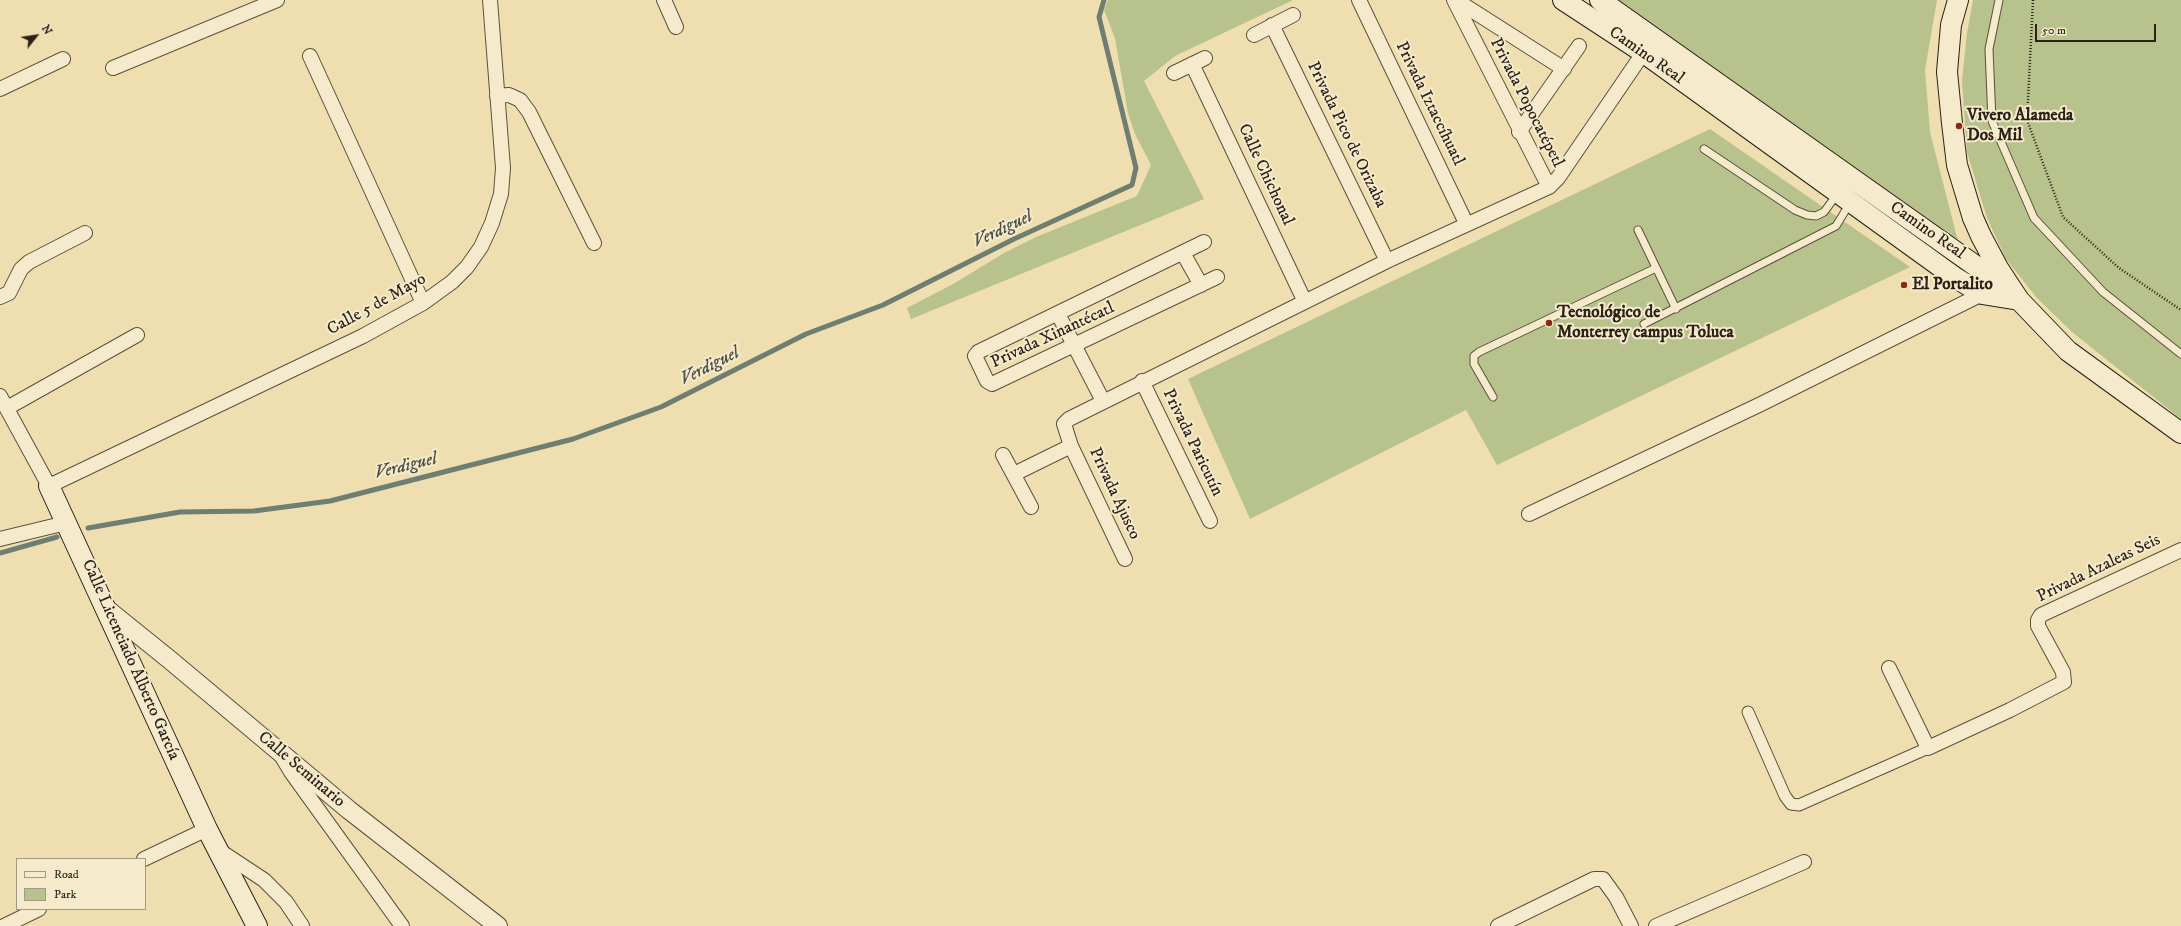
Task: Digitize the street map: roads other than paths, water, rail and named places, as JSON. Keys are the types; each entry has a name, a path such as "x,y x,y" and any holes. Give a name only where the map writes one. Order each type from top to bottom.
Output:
{"main road":[{"name":"Camino Real","path":"1564,0 1850,189 1995,278 2019,300"},
{"name":"Camino Real","path":"1600,0 1654,36 1850,189 1956,278 1982,294 2019,300"},
{"path":"1958,0 1951,25 1947,72 1957,165 1973,218 1981,236 1998,268 2019,300 2068,351 2181,433"},
{"name":"Calle Licenciado Alberto García","path":"49,486 108,610 207,829 220,851 257,926"}],"street":[{"path":"113,68 277,0"},
{"name":"Calle 5 de Mayo","path":"49,486 363,336 423,303 452,282 467,267 481,247 492,224 502,194 503,168 490,0"},
{"path":"664,0 676,27"},
{"name":"Privada Iztaccíhuatl","path":"1359,0 1466,223"},
{"name":"Privada Popocatépetl","path":"1455,0 1564,69"},
{"name":"Privada Popocatépetl","path":"1455,0 1519,132 1549,187 1558,178 1644,53 1654,36"},
{"path":"1254,35 1293,15"},
{"name":"Privada Pico de Orizaba","path":"1272,25 1387,261"},
{"path":"1519,132 1579,46"},
{"path":"310,56 423,303"},
{"path":"1174,73 1205,58"},
{"path":"0,89 63,59"},
{"name":"Calle Chichonal","path":"1192,64 1305,302"},
{"path":"497,96 510,95 520,100 529,112 594,244"},
{"name":"Privada Ajusco","path":"1125,558 1071,446 1064,424 1076,414 1387,261 1466,223 1549,187"},
{"path":"0,297 9,293 21,268 29,262 85,233"},
{"name":"Privada Xinantécatl","path":"1204,242 978,352 975,356 987,381 992,384 1076,346 1218,277"},
{"path":"1184,253 1201,286"},
{"path":"1529,514 1759,405 1982,294 1995,278"},
{"path":"1058,314 1076,346 1103,401"},
{"path":"3,402 137,334"},
{"name":"Privada Paricutín","path":"1142,381 1210,521"},
{"name":"Calle Licenciado Alberto García","path":"3,402 49,486"},
{"name":"Privada Ajusco","path":"1014,474 1071,446"},
{"path":"1003,455 1031,506"},
{"path":"0,540 66,523"},
{"name":"Privada Azaleas Seis","path":"1928,748 2010,710 2064,682 2063,672 2038,626 2038,620 2041,615 2181,550"},
{"name":"Calle Seminario","path":"108,610 280,753 498,926"},
{"path":"1748,712 1786,796 1791,804 1799,804 1928,748 1889,668"},
{"path":"280,753 291,772 402,926"},
{"path":"146,858 207,829"},
{"path":"220,851 264,880 286,902 302,926"},
{"path":"1656,926 1804,862"},
{"path":"1498,926 1594,879 1602,879 1612,890 1631,926"},
{"path":"4,926 37,910"}],"lane":[{"path":"1999,0 1989,49 1992,121 2034,218 2103,292 2181,354"},
{"path":"1704,149 1795,210 1807,215 1816,216 1824,212 1850,189"},
{"path":"1644,324 1836,226 1850,189"},
{"path":"1638,230 1676,309"},
{"path":"1493,397 1474,364 1474,356 1478,352 1656,268"}],"waterway":[{"name":"Verdiguel","path":"88,528 180,512 254,511 330,501 573,439 661,407 806,334 883,305 1014,239 1132,185 1136,168 1099,17 1104,0"},
{"name":"Verdiguel","path":"0,553 57,537"}],"place":[{"name":"Vivero Alameda Dos Mil","path":"1959,126"},
{"name":"El Portalito","path":"1904,285"},
{"name":"Tecnológico de Monterrey campus Toluca","path":"1549,323"}]}
